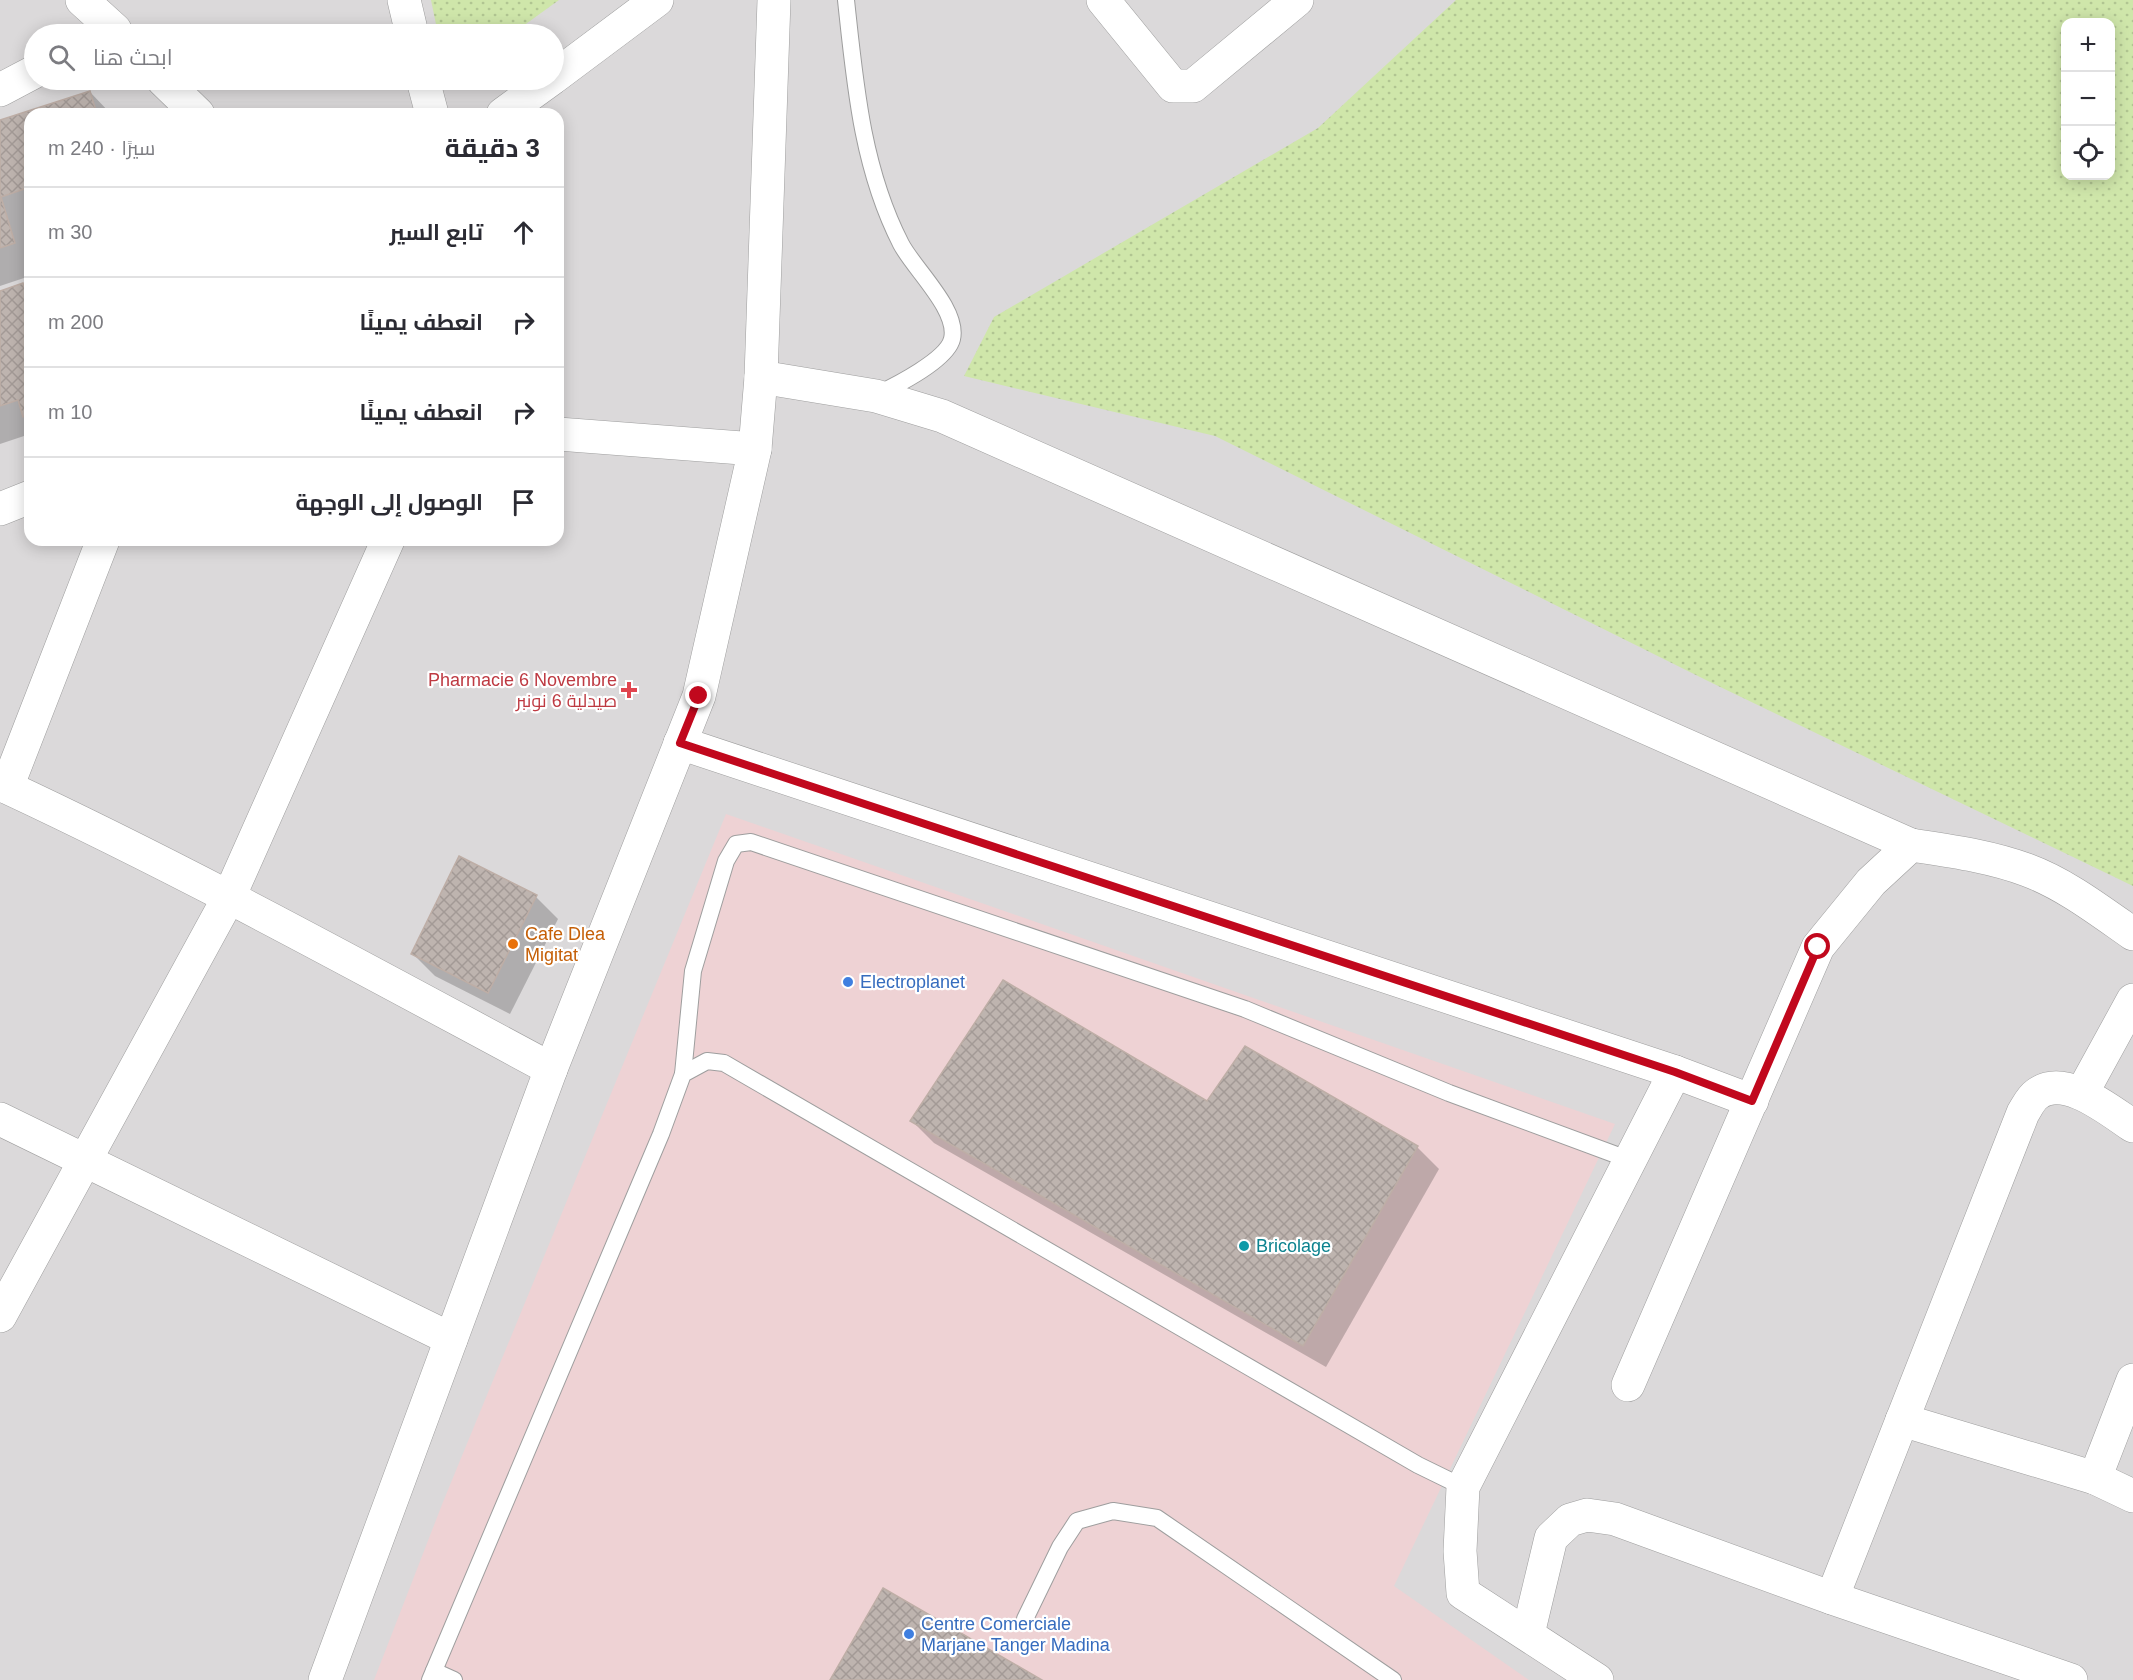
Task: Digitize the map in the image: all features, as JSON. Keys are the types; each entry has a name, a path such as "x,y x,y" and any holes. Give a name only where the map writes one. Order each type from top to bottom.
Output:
{"street":[{"path":"82,0 105,24"},
{"path":"404,0 410,24"},
{"path":"564,69 657,0"},
{"path":"325,1680 551,1069 699,696 754,449 761,377 774,0"},
{"path":"1103,0 1173,86 1179,87 1193,86 1297,0"},
{"path":"0,90 24,77"},
{"path":"173,90 192,108"},
{"path":"426,90 430,108"},
{"path":"511,108 536,90"},
{"path":"761,377 876,396 942,416 1911,845 1985,857 2029,870 2072,893 2133,934"},
{"path":"564,434 754,449"},
{"path":"0,509 24,499"},
{"path":"101,546 4,786 76,819 229,897 551,1069"},
{"path":"0,1316 229,897 385,546"},
{"path":"680,743 1675,1072 1752,1101"},
{"path":"1628,1385 1818,947 1871,882 1911,845"},
{"path":"2082,1093 2133,1000"},
{"path":"1597,1680 1463,1593 1460,1551 1463,1487 1675,1072"},
{"path":"1832,1598 2023,1113 2039,1092 2067,1089 2082,1093 2133,1126"},
{"path":"0,1119 451,1339"},
{"path":"2095,1478 2133,1380"},
{"path":"1902,1420 2095,1478 2133,1496"},
{"path":"1528,1634 1551,1538 1570,1520 1587,1515 1615,1519 1832,1598 2071,1680"}],"lane":[{"path":"846,0 855,83 866,148 875,180 902,245 933,287 946,310 952,327 952,341 943,353 915,375 876,396"},
{"path":"454,1680 432,1676 661,1134 683,1074 693,971 726,861 736,844 751,842 1245,1009 1449,1093 1630,1160"},
{"path":"683,1074 706,1061 724,1063 1408,1459 1463,1487"},
{"path":"1025,1619 1060,1547 1077,1521 1113,1511 1156,1518 1393,1680"}],"shaded area":[{"path":"0,0 2133,0 2133,1680 0,1680"},
{"path":"726,814 1615,1124 1394,1586 1529,1680 374,1680 443,1502"}],"green space":[{"path":"431,0 559,0 526,24 436,24"},
{"path":"1456,0 2133,0 2133,886 1712,683 1215,436 964,376 994,317 1318,128"}],"building":[{"path":"90,91 95,108 37,108"},
{"path":"24,112 24,189 1,197 15,243 0,248 0,120"},
{"path":"23,283 24,286 23,417 18,400 0,406 0,291"},
{"path":"459,856 537,895 488,993 411,954"},
{"name":"Bricolage","path":"1003,980 1207,1101 1245,1046 1418,1146 1303,1346 910,1121"},
{"name":"Centre Comerciale Marjane Tanger Madina","path":"883,1588 1042,1680 830,1680"}],"place":[{"name":"Pharmacie 6 Novembre صيدلية 6 نونبر","path":"629,690"},
{"name":"Cafe Dlea Migitat","path":"513,944"},
{"name":"Electroplanet","path":"848,982"},
{"name":"Bricolage","path":"1244,1246"},
{"name":"Centre Comerciale Marjane Tanger Madina","path":"909,1634"}],"route":[{"path":"699,696 680,743 1675,1072 1752,1101 1818,947"}]}
